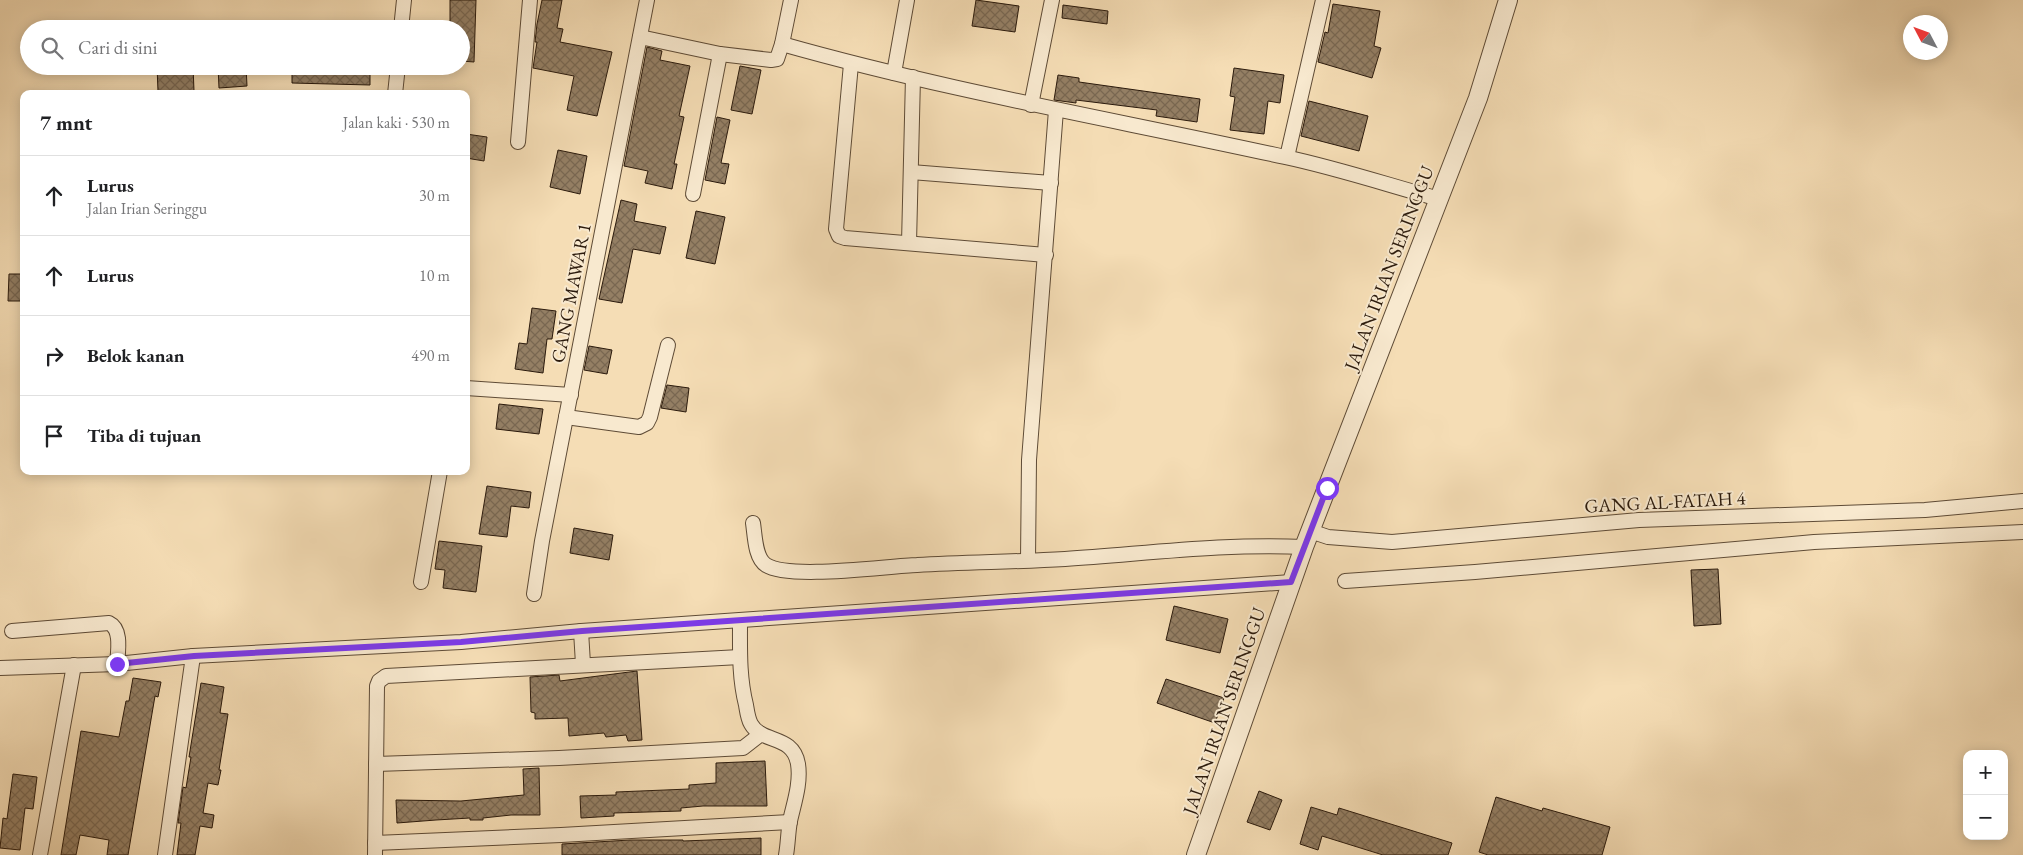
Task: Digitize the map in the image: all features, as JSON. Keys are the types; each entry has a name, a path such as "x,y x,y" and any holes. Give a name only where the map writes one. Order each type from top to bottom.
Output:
{"street":[{"path":"402,20 404,0"},
{"path":"518,142 530,0"},
{"name":"GANG MAWAR 1","path":"534,594 542,540 646,0"},
{"path":"640,37 720,54 770,60 777,59 791,0"},
{"path":"894,73 907,0"},
{"path":"1031,105 1052,0"},
{"path":"1287,157 1323,0"},
{"name":"JALAN IRIAN SERINGGU","path":"1196,855 1303,548 1478,98 1508,0"},
{"path":"782,44 851,64 1031,105 1287,157 1438,199"},
{"path":"693,194 720,54"},
{"path":"851,64 836,229 839,236 1046,255"},
{"path":"395,90 397,75"},
{"path":"909,243 913,78"},
{"path":"1028,560 1029,460 1056,110"},
{"path":"911,172 1051,183"},
{"path":"566,416 639,427 647,422 650,417 668,345"},
{"path":"470,388 571,395"},
{"path":"421,582 439,475"},
{"name":"GANG AL-FATAH 4","path":"1310,531 1328,537 1392,542 1639,520 1925,510 2023,502"},
{"path":"753,524 760,559 767,566 780,570 804,573 917,564 1028,560 1185,549 1303,548"},
{"path":"1345,581 1475,572 1814,542 2023,532"},
{"path":"0,668 461,642 582,631 740,621 1294,574"},
{"path":"740,621 740,670 750,723 761,734 780,740 788,746 795,755 798,764 796,793 786,855"},
{"path":"12,631 109,623 117,631 117,660"},
{"path":"582,631 583,664"},
{"path":"164,855 194,656"},
{"path":"740,657 386,676 378,681 377,686 375,849 561,835 790,822"},
{"path":"40,855 74,665"},
{"path":"376,764 559,758 743,748 761,734"}],"building":[{"path":"450,0 476,0 474,62 470,62 470,20 450,20"},
{"path":"542,0 562,0 557,28 563,29 560,42 612,52 597,116 567,110 574,76 533,68 537,42 535,42 537,24"},
{"path":"976,0 1019,6 1015,32 972,26"},
{"path":"1333,4 1380,11 1374,46 1381,48 1372,78 1318,62 1325,32 1328,33"},
{"path":"1063,5 1108,11 1107,24 1062,18"},
{"path":"647,47 662,51 660,60 690,66 679,116 684,117 674,164 677,164 672,189 645,183 648,171 624,166"},
{"path":"740,66 761,70 752,114 731,110"},
{"path":"1234,68 1284,75 1280,103 1268,101 1264,134 1230,130 1235,97 1230,96"},
{"path":"157,75 193,75 194,90 158,90"},
{"path":"218,75 246,75 247,86 219,88"},
{"path":"292,75 370,75 370,85 292,83"},
{"path":"1058,75 1079,78 1079,82 1200,99 1197,122 1156,116 1157,110 1076,100 1076,103 1054,100"},
{"path":"1309,101 1368,116 1359,151 1301,136"},
{"path":"717,117 730,120 721,163 729,164 725,184 705,180"},
{"path":"470,135 487,137 484,161 470,159"},
{"path":"558,150 587,156 580,194 550,187"},
{"path":"621,200 637,204 634,221 666,227 660,254 633,249 622,303 599,299"},
{"path":"696,211 725,217 715,264 686,258"},
{"path":"9,274 20,274 20,301 8,301"},
{"path":"532,308 556,311 552,339 547,339 543,373 515,369 519,343 527,344"},
{"path":"589,346 612,350 607,374 584,370"},
{"path":"667,385 689,388 686,412 661,408"},
{"path":"499,404 543,409 539,434 496,429"},
{"path":"487,486 531,492 529,508 511,506 507,537 479,534"},
{"path":"574,528 613,535 609,560 570,553"},
{"path":"439,541 482,546 476,592 443,588 445,570 435,569"},
{"path":"1718,569 1721,624 1694,626 1691,570"},
{"path":"1174,606 1228,619 1220,653 1166,640"},
{"path":"637,671 642,740 628,741 626,735 606,737 604,733 569,736 568,718 535,719 535,713 531,712 530,677 559,675 560,681"},
{"path":"133,678 161,682 158,697 155,696 128,855 107,855 109,840 80,835 76,855 61,855 81,731 119,737 126,701 129,701"},
{"path":"1166,679 1224,698 1215,723 1157,703"},
{"path":"201,683 224,687 220,713 228,714 219,770 221,770 218,785 208,783 203,813 214,815 212,828 200,826 195,855 177,855 181,823 178,823 183,787 186,788"},
{"path":"765,761 767,806 703,806 681,808 681,811 614,813 614,816 581,818 580,796 616,795 616,792 689,789 689,785 716,783 716,763"},
{"path":"539,768 540,815 511,815 483,818 483,820 470,820 470,818 397,823 396,800 461,801 524,795 523,769"},
{"path":"13,774 37,777 33,809 25,808 20,850 0,848 3,818 7,819"},
{"path":"1259,791 1282,800 1270,830 1247,822"},
{"path":"1496,797 1542,811 1543,808 1610,827 1602,855 1488,855 1479,852"},
{"path":"1311,807 1337,815 1339,808 1452,843 1448,855 1383,855 1322,836 1318,850 1300,844"},
{"path":"761,838 761,855 562,855 562,844 630,840 683,841"}],"route":[{"path":"117,664 194,656 461,642 582,631 1291,582 1327,488"}]}
